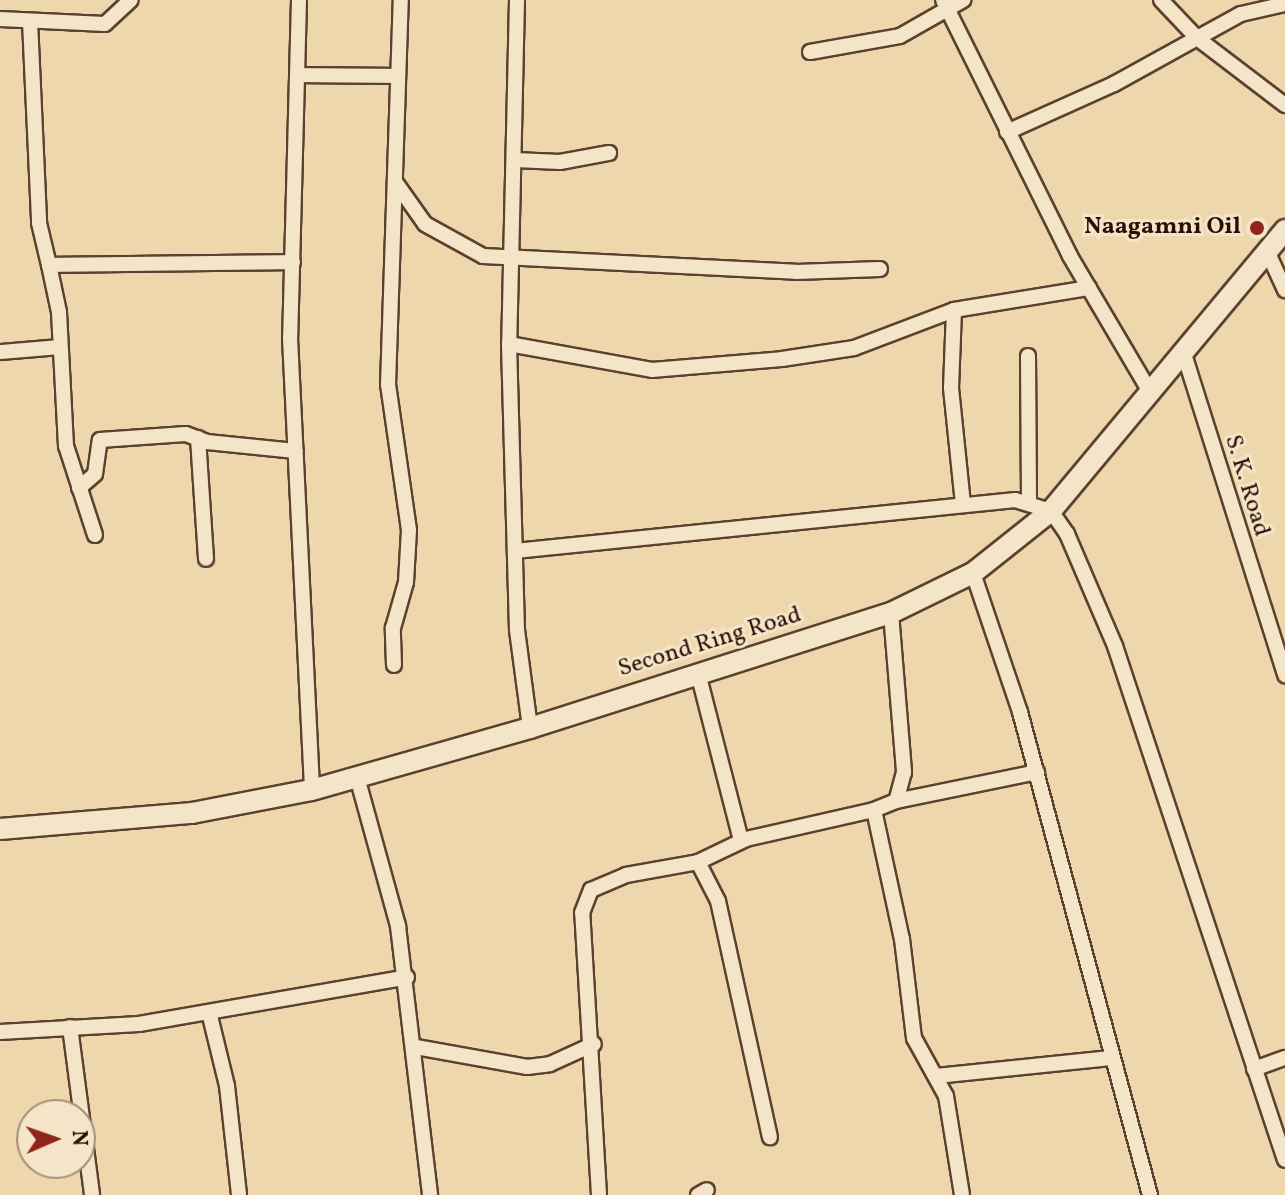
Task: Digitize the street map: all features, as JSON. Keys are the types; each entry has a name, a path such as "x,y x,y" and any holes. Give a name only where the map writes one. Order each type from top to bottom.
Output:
{"street":[{"path":"0,19 105,24 131,0"},
{"path":"299,0 293,262 296,451 312,790"},
{"path":"394,665 393,628 406,582 409,530 388,385 401,0"},
{"path":"517,0 509,344 517,630 530,728"},
{"path":"810,52 900,36 945,4 963,0"},
{"path":"1161,0 1197,38 1285,105"},
{"path":"945,4 1007,132 1089,288 1146,384"},
{"path":"1007,132 1114,84 1241,14 1285,4"},
{"path":"30,21 39,223 59,312 66,446 95,535"},
{"path":"298,75 397,76"},
{"path":"515,160 560,162 609,153"},
{"path":"396,183 416,217 461,248 512,259 796,272 880,269"},
{"name":"Second Ring Road","path":"0,829 192,813 312,790 530,728 891,613 973,573 1051,511 1146,384 1184,354 1285,230"},
{"path":"1268,253 1285,290"},
{"path":"49,265 293,262"},
{"path":"509,344 625,368 666,369 837,352 954,310 1089,288"},
{"path":"954,310 951,388 963,504"},
{"path":"0,352 59,347"},
{"name":"S. K. Road","path":"1184,354 1285,675"},
{"path":"1028,356 1029,503"},
{"path":"79,488 95,474 100,440 148,432 296,451"},
{"path":"198,438 206,559"},
{"path":"515,551 963,504 1029,503 1051,511 1067,534 1115,646 1285,1160"},
{"path":"973,573 1037,772 1150,1195"},
{"path":"891,613 904,772 896,801"},
{"path":"698,673 741,841"},
{"path":"599,1195 594,1044 583,902 602,882 698,862 741,841 874,810 896,801 1037,772"},
{"path":"357,777 407,977 430,1195"},
{"path":"874,810 902,939 914,1038 936,1076 951,1118 962,1195"},
{"path":"698,862 718,901 770,1137"},
{"path":"0,1032 139,1024 407,977"},
{"path":"209,1012 227,1086 239,1195"},
{"path":"70,1027 92,1195"},
{"path":"416,1047 527,1067 550,1064 594,1044"},
{"path":"936,1076 1111,1058"},
{"path":"1254,1069 1285,1058"}],"place":[{"name":"Naagamni Oil","path":"1257,228"}]}
